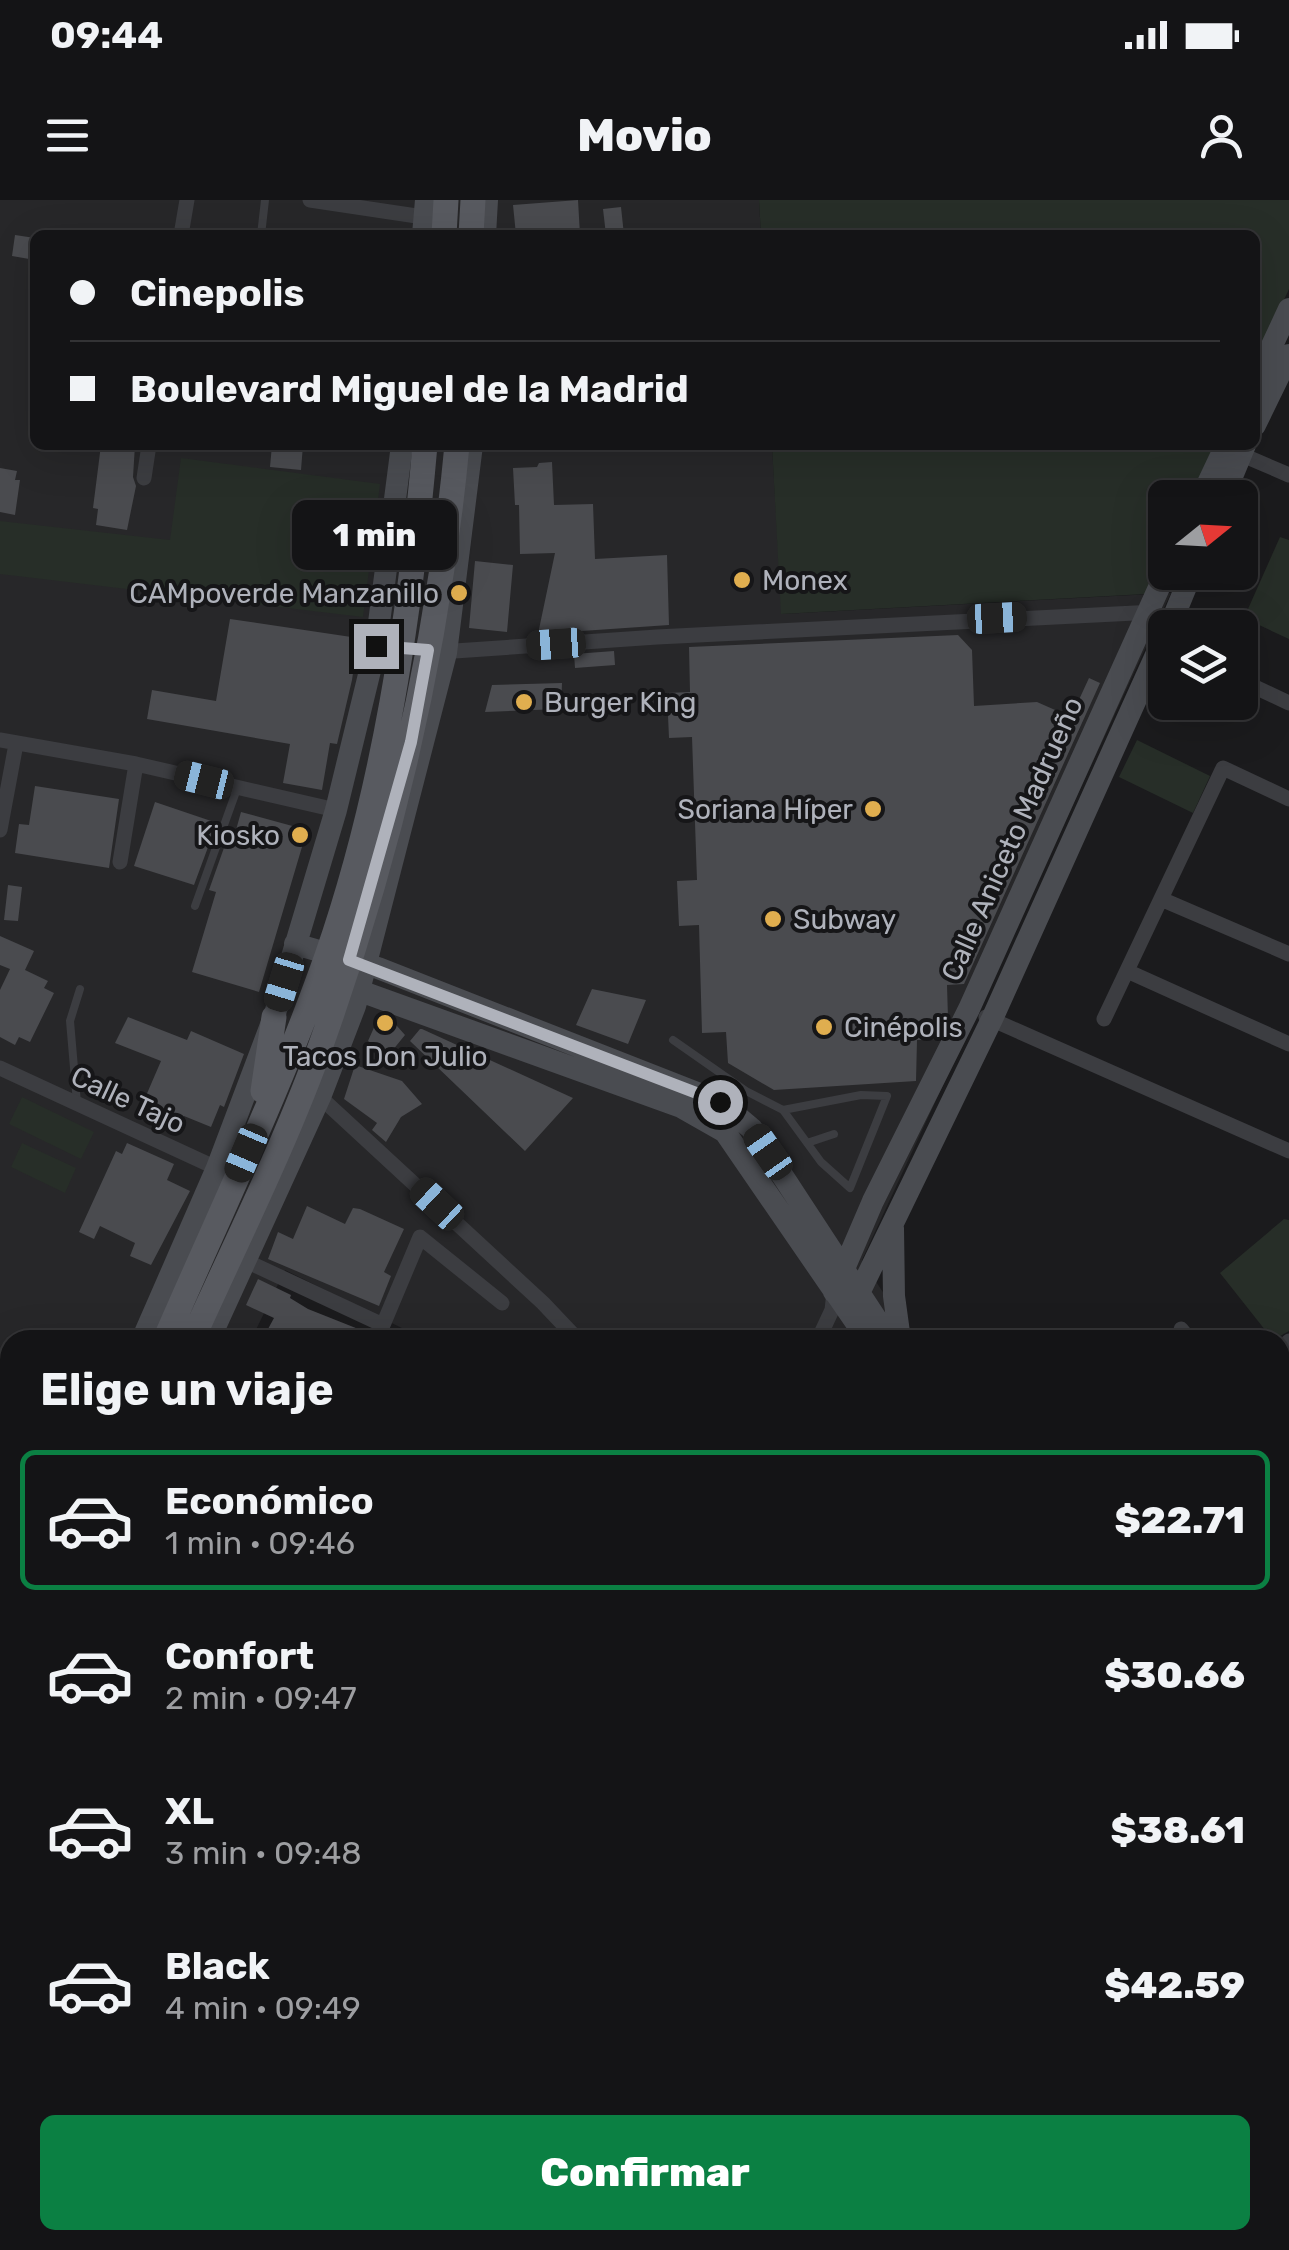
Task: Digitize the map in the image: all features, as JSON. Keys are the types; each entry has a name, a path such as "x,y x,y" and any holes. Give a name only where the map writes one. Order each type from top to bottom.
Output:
{"main road":[{"path":"1260,371 1289,309"},
{"path":"1260,415 1289,355"},
{"path":"168,1330 274,1016 376,646 401,450"},
{"path":"425,450 426,650"},
{"path":"147,1330 221,1170 257,1129 340,985 348,959 362,835 426,650 456,450"},
{"path":"212,1330 348,959 426,650 471,450"},
{"path":"1213,480 1233,450"},
{"path":"1227,480 1234,450"},
{"name":"Calle Aniceto Madrueño","path":"843,1294 873,1201 968,1009 1157,590"},
{"name":"Calle Aniceto Madrueño","path":"843,1294 893,1226 992,1019 1148,674"},
{"path":"295,944 348,959 720,1102 752,1129 814,1224 863,1330"},
{"path":"288,969 682,1107 726,1132 843,1294 880,1330"},
{"path":"213,1330 343,1041 340,985"},
{"path":"257,1129 274,1016"},
{"path":"814,1224 837,1230 861,1229"},
{"path":"893,1226 899,1330"}],"street":[{"path":"182,230 186,200"},
{"path":"310,200 428,218"},
{"path":"144,478 148,450"},
{"path":"139,1330 221,1170 330,808 367,646 391,450"},
{"path":"1238,450 1289,475"},
{"path":"376,646 426,650 1148,610"},
{"path":"1258,688 1289,703"},
{"path":"0,830 8,742 136,764 330,808"},
{"path":"120,862 136,764"},
{"path":"1104,1019 1224,768 1289,799"},
{"path":"1161,899 1289,954"},
{"path":"1127,971 1289,1044"},
{"path":"968,1009 1288,1148"},
{"name":"Calle Tajo","path":"0,1068 221,1170"},
{"path":"320,1097 569,1330"},
{"path":"246,1261 383,1325 420,1237 502,1303"},
{"path":"823,1330 843,1294"}],"lane":[{"path":"262,230 265,200"},
{"path":"195,906 237,789"},
{"path":"77,1104 70,1021 80,989"},
{"path":"673,1040 783,1110 834,1176 873,1201"},
{"path":"783,1110 861,1095 886,1096 850,1188"},
{"path":"807,1142 834,1134"}],"shaded area":[{"path":"0,200 759,200 761,230 30,230 30,450 772,450 782,614 1171,593 1163,610 1148,610 1148,643 862,1260 908,1330 406,1330 285,1270 256,1330 0,1330"},
{"path":"759,200 1289,200 1289,289 1260,351 1260,230 761,230"},
{"path":"772,450 1214,450 1200,480 1148,480 1146,594 781,614"},
{"path":"181,458 380,484 363,617 0,574 0,521 170,540"},
{"path":"1280,537 1289,540 1289,639 1258,625 1258,610 1248,610"},
{"path":"1137,740 1210,776 1193,813 1119,777"},
{"path":"22,1097 94,1132 81,1159 9,1124"},
{"path":"22,1143 76,1168 65,1193 11,1167"},
{"path":"1284,1219 1289,1220 1289,1330 1265,1330 1220,1273"}],"building":[{"path":"578,200 580,230 516,230 513,205"},
{"path":"621,207 623,230 605,230 603,209"},
{"path":"15,235 30,237 30,259 12,256"},
{"path":"100,450 135,450 136,486 127,530 96,525 98,509 93,508"},
{"path":"272,450 303,450 301,470 270,467"},
{"path":"552,462 554,505 593,504 595,559 667,555 669,625 538,634 555,553 520,554 513,468"},
{"path":"0,468 17,471 15,480 20,480 15,515 0,512"},
{"path":"475,561 513,565 507,632 469,628"},
{"path":"230,619 358,638 337,744 330,743 322,790 283,783 290,744 147,719 152,690 216,701"},
{"name":"Soriana Híper","path":"958,635 972,650 974,706 1037,702 1071,717 1089,678 1100,683 964,984 947,985 948,1018 937,1039 917,1040 916,1081 774,1090 728,1063 726,1032 702,1033 699,925 679,926 677,881 697,880 692,737 669,738 667,693 690,692 689,647"},
{"path":"614,651 615,665 575,668 574,654"},
{"name":"Burger King","path":"562,683 561,709 485,712 492,685"},
{"path":"35,786 119,799 109,868 15,853 19,824 29,825"},
{"path":"155,802 217,823 194,885 134,866"},
{"path":"241,812 307,830 259,992 192,972 216,892 209,890 231,828 236,830"},
{"path":"8,885 22,887 18,921 4,920"},
{"path":"0,936 34,951 25,970 48,981 44,988 54,993 30,1042 19,1037 15,1045 0,1037 0,990 10,969 0,965"},
{"path":"592,989 646,1000 628,1044 576,1025"},
{"name":"Tacos Don Julio","path":"380,1014 389,1017 405,1035 388,1056 368,1041"},
{"path":"128,1017 187,1040 191,1031 244,1054 224,1107 220,1105 211,1127 184,1116 178,1129 139,1112 161,1061 115,1043"},
{"path":"420,1029 573,1098 525,1151 410,1041"},
{"path":"355,1065 402,1081 422,1104 401,1117 386,1142 372,1130 377,1123 344,1099"},
{"path":"127,1143 174,1164 167,1180 190,1191 151,1265 130,1256 135,1243 100,1226 94,1239 79,1232 116,1151 122,1154"},
{"path":"307,1206 345,1224 353,1208 360,1209 404,1229 384,1272 391,1276 379,1306 268,1259 278,1232 293,1239"},
{"path":"258,1279 291,1295 308,1309 361,1330 270,1330 274,1318 246,1305"}],"place":[{"name":"Monex","path":"742,580"},
{"name":"CAMpoverde Manzanillo","path":"459,593"},
{"name":"Burger King","path":"524,702"},
{"name":"Soriana Híper","path":"873,809"},
{"name":"Kiosko","path":"300,835"},
{"name":"Subway","path":"773,919"},
{"name":"Tacos Don Julio","path":"385,1023"},
{"name":"Cinépolis","path":"824,1027"}],"route":[{"path":"376,646 428,650 411,742 349,960 720,1102"}]}
